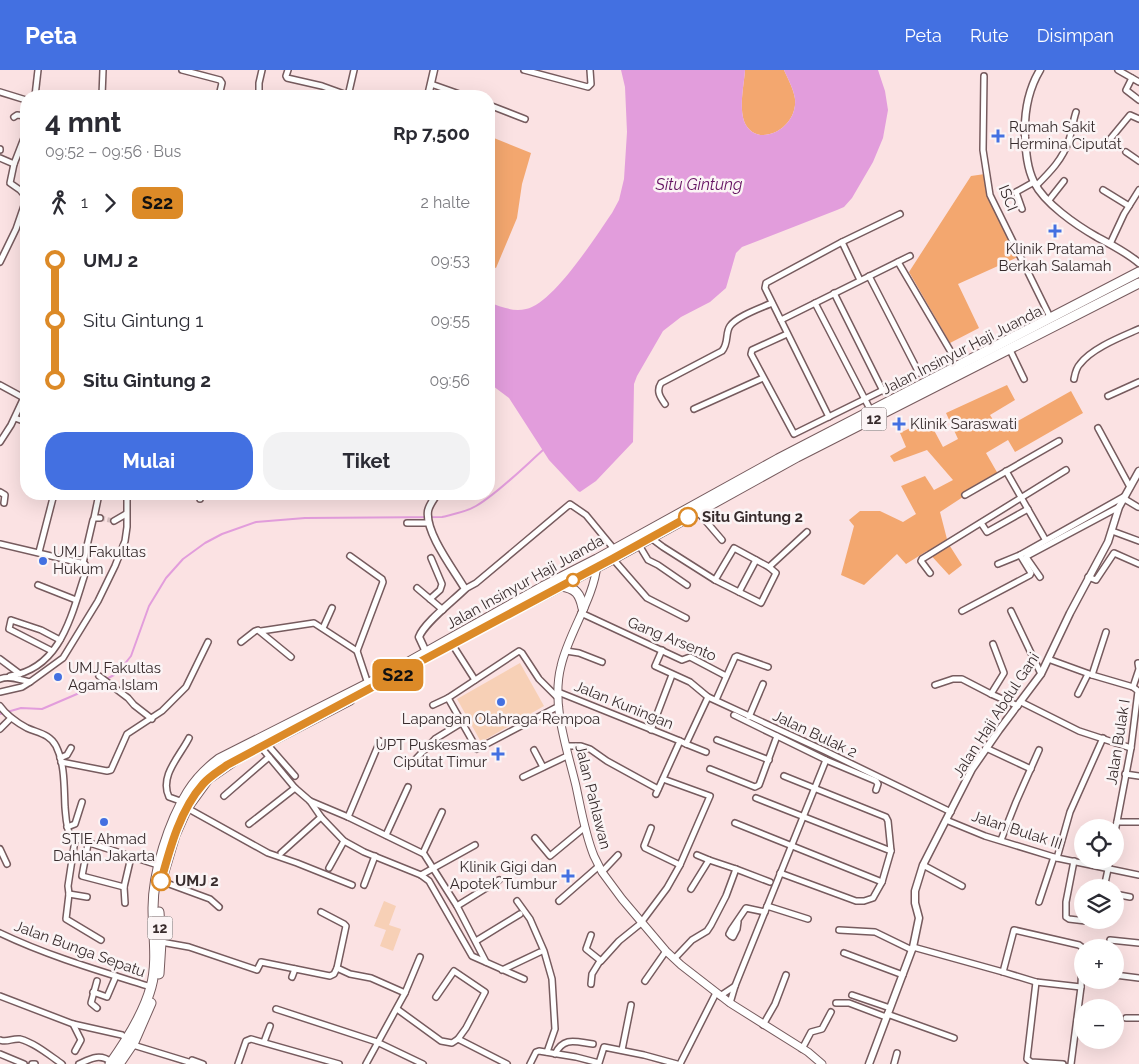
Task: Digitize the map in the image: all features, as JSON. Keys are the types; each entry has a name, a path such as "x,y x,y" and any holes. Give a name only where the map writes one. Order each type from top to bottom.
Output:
{"highway":[{"name":"Jalan Insinyur Haji Juanda","path":"131,1042 151,988 154,964 153,894 158,865 193,786 219,759 368,684 544,586 612,559 639,545 697,511 1051,319 1138,278"},
{"name":"Jalan Insinyur Haji Juanda","path":"113,1063 131,1042 156,990 160,965 161,942 158,907 161,881 185,805 208,779 227,765 263,745 561,586 597,564 614,549 764,467 1010,350 1138,278"},
{"path":"561,586 569,587 577,592 581,598 582,611"}],"main road":[{"name":"Jalan Pahlawan","path":"597,564 560,670 558,695 568,756 591,850 600,869 622,899 666,951 699,981 822,1064"}],"street":[{"path":"36,90 38,70"},
{"path":"102,90 103,70"},
{"path":"182,70 210,77 221,82 220,90"},
{"path":"210,77 211,70"},
{"path":"259,90 262,70"},
{"path":"288,70 287,78 332,90"},
{"path":"349,90 354,70"},
{"path":"429,90 434,70"},
{"path":"524,70 538,72 588,87 591,84 590,70"},
{"path":"1040,70 1030,89 1025,119 1026,150 1035,184 1057,210 1075,223 1129,254 1139,263"},
{"path":"1118,70 1139,82"},
{"name":"ISCI","path":"984,76 983,150 990,195 1051,319"},
{"path":"1132,78 1126,90 1139,100"},
{"path":"430,84 448,90"},
{"path":"0,92 20,98"},
{"path":"495,107 525,119"},
{"path":"1022,209 1016,192 1035,184 1060,159 1070,138 1076,112"},
{"path":"1111,138 1130,114 1139,119"},
{"path":"14,118 17,115 20,115"},
{"path":"1126,152 1139,161"},
{"path":"20,155 14,164 10,183 20,190"},
{"path":"0,158 14,164"},
{"path":"1049,200 1064,181"},
{"path":"1104,190 1129,206"},
{"path":"1110,244 1139,190"},
{"path":"829,417 772,303 765,288 766,283 842,242 900,214"},
{"path":"0,262 20,217"},
{"path":"842,242 860,280"},
{"path":"781,320 910,256"},
{"path":"787,334 752,350 751,354 794,434 950,357 951,352 898,262"},
{"path":"869,276 919,373"},
{"path":"834,293 884,391"},
{"path":"665,404 658,390 661,383 722,351 726,347 731,325 738,319 772,303"},
{"path":"815,303 874,415"},
{"path":"1074,379 1077,368 1086,358 1101,347 1139,329"},
{"path":"1010,350 1024,379"},
{"path":"694,409 763,378"},
{"path":"1108,396 1139,382"},
{"path":"0,385 20,394"},
{"path":"0,442 20,406"},
{"path":"14,418 20,420"},
{"path":"1098,428 1130,487"},
{"path":"965,495 1059,441"},
{"path":"930,573 922,559 1066,470"},
{"path":"1006,471 1045,540"},
{"name":"Jalan Haji Abdul Gani","path":"869,1064 912,948 919,918 915,903 915,891 923,865 972,770 1041,674 1088,577 1105,548 1119,507 1139,471"},
{"path":"0,492 5,495 4,503"},
{"path":"998,564 1020,555 1124,497 1138,507"},
{"path":"39,552 52,500"},
{"path":"98,500 94,518 100,518"},
{"path":"0,692 22,687 63,658 98,601 125,542 127,527 126,500"},
{"path":"433,500 428,509 428,522 433,536 465,589"},
{"path":"426,652 418,637 443,610 465,589 476,583 570,504 586,515 614,549"},
{"path":"1040,577 1026,557 1119,507"},
{"path":"981,523 987,532 1028,509"},
{"path":"697,511 722,540"},
{"path":"114,520 126,514"},
{"path":"2,678 20,674 37,667 60,640 69,623 87,568 85,564 93,520"},
{"path":"407,523 428,522"},
{"path":"1112,531 1139,541"},
{"path":"770,567 807,532"},
{"path":"651,538 663,548 715,580 759,603 762,602 776,575 770,567 734,548 715,580"},
{"path":"0,544 85,564"},
{"path":"639,545 648,560 687,585"},
{"path":"1088,577 1096,580 1114,552 1139,564"},
{"path":"962,611 1030,575 1020,555"},
{"path":"350,556 382,579 383,582 357,651"},
{"path":"430,600 440,590 442,584 431,558"},
{"path":"612,559 647,598 686,618"},
{"path":"740,592 756,560"},
{"path":"38,585 76,600"},
{"path":"418,588 443,610"},
{"path":"323,628 332,608"},
{"name":"Gang Arsento","path":"582,611 682,660 690,657 726,676"},
{"path":"1011,611 1041,674"},
{"path":"52,651 8,628 12,619 41,630 60,640"},
{"path":"241,642 255,630 261,631 312,623 317,624 357,651 368,684"},
{"path":"261,631 291,657"},
{"path":"1078,694 1090,674 1106,632"},
{"path":"61,760 110,771 127,734 152,719 186,687 208,642"},
{"path":"452,644 476,680"},
{"path":"990,694 1004,673 993,644"},
{"name":"Jalan Bulak 2","path":"662,650 654,666 690,682 708,697 950,812"},
{"path":"433,705 448,698 520,651 539,679 558,695"},
{"path":"566,651 579,653 602,662"},
{"path":"716,700 734,659 738,656 768,667"},
{"path":"0,659 20,674"},
{"name":"Jalan Bulak I","path":"1048,659 1133,687 1139,691 1136,731 1118,819"},
{"path":"1133,687 1138,672 1138,663"},
{"path":"651,730 672,675"},
{"path":"100,677 152,719"},
{"path":"2,678 30,682"},
{"path":"935,685 957,678 1067,726 1131,748"},
{"path":"750,717 763,684"},
{"name":"Jalan Kuningan","path":"558,695 683,743 657,792 590,749 581,746 566,746"},
{"path":"706,752 683,743 708,697"},
{"path":"448,698 475,748 478,749 559,706"},
{"path":"2,708 10,717 26,727 51,738 61,760 69,835 75,840 158,865"},
{"path":"734,715 826,760 876,781 878,784 876,790"},
{"path":"0,730 10,717"},
{"path":"411,764 436,739 461,723"},
{"path":"710,769 757,787 777,736"},
{"path":"189,738 184,749 177,756 166,786 169,797 268,853 352,885"},
{"path":"1040,902 1072,805 1103,738"},
{"path":"717,740 769,760"},
{"path":"348,817 380,741"},
{"path":"263,745 269,757 295,788 310,801 344,841 353,847 421,874 429,881 435,888 472,956 524,979"},
{"path":"263,745 295,776"},
{"path":"61,760 71,748"},
{"path":"986,748 1031,769"},
{"path":"534,750 543,767"},
{"path":"1001,840 1039,750"},
{"path":"522,777 568,756"},
{"path":"224,796 269,757"},
{"path":"730,1003 735,986 826,760"},
{"path":"1126,774 1139,776"},
{"path":"780,873 856,901 864,901 873,898 882,882 891,851 887,819 784,776"},
{"path":"590,984 592,974 600,961 619,941 642,922 667,888 680,865 710,796 663,779"},
{"path":"386,835 408,786"},
{"path":"249,824 295,788"},
{"path":"756,798 891,851"},
{"path":"310,801 423,853 457,906 486,962"},
{"path":"68,827 75,824 82,802"},
{"path":"423,853 442,812"},
{"path":"281,853 321,816"},
{"name":"Jalan Bulak III","path":"946,820 1001,840 1074,861"},
{"path":"1124,822 1139,822"},
{"path":"735,823 882,882"},
{"path":"535,838 550,856 585,827"},
{"path":"651,828 644,846 645,848 680,865"},
{"path":"75,840 68,886 66,920 101,940"},
{"path":"329,868 344,841"},
{"path":"88,844 82,876 124,887"},
{"path":"421,874 475,845"},
{"path":"0,849 7,864"},
{"path":"559,901 618,855"},
{"path":"697,855 770,882"},
{"path":"364,885 374,856"},
{"path":"125,903 124,887 131,857"},
{"path":"691,889 709,860"},
{"path":"1074,861 1066,902 1066,917 1074,920"},
{"path":"923,865 962,886"},
{"path":"675,958 692,940 707,931 726,896 736,869"},
{"name":"Jalan Bulak III","path":"1112,869 1139,875"},
{"path":"457,906 499,880"},
{"path":"161,881 210,899 218,907"},
{"path":"69,894 87,897"},
{"path":"1124,896 1130,897"},
{"path":"517,901 530,919 544,951 552,979 555,1029 547,1052"},
{"path":"767,906 808,919"},
{"path":"738,922 746,908 765,912"},
{"path":"161,942 189,947 257,970 261,962 330,976 334,974 337,968 346,926 321,912"},
{"path":"476,941 520,914"},
{"path":"839,930 875,932 912,948 1036,982 1074,986"},
{"path":"1003,972 1014,930 1074,944"},
{"name":"Jalan Bunga Sepatu","path":"0,933 24,945 151,988"},
{"path":"591,935 586,949 600,961"},
{"path":"1124,941 1139,943"},
{"path":"645,981 666,951"},
{"path":"502,970 540,952"},
{"path":"844,953 903,975"},
{"path":"366,1064 405,993 420,957"},
{"path":"337,968 348,973 365,976 405,993"},
{"path":"292,977 295,969"},
{"path":"397,1008 441,1042 452,1044 466,1028 485,992 454,971 436,997"},
{"path":"763,1025 775,1004 786,974"},
{"path":"93,992 106,998 108,997 116,976"},
{"path":"1124,976 1139,978"},
{"path":"97,981 91,1003 97,1008"},
{"path":"1036,982 1027,1058 1028,1061 1063,1064"},
{"path":"530,1064 536,1052 547,1052 600,1063 604,1047 678,1064 718,994 735,986"},
{"path":"1071,1064 1081,989"},
{"path":"852,995 888,1013 954,1038"},
{"path":"0,996 72,1024 122,1035 131,1042 200,1064"},
{"path":"836,1003 849,1003 888,1013"},
{"path":"622,1050 631,1005"},
{"path":"276,1008 377,1042 423,1064"},
{"path":"802,1049 811,1032 822,1029 831,1012"},
{"path":"1126,1018 1139,1018"},
{"path":"72,1024 81,1040 75,1051"},
{"path":"264,1042 270,1026"},
{"path":"0,1040 7,1042 16,1039 25,1041 62,1064"},
{"path":"238,1064 247,1040 251,1039 340,1064"},
{"path":"458,1039 507,1064"},
{"path":"555,1054 560,1046 567,1042 592,1044"},
{"path":"894,1064 897,1053"},
{"path":"0,1054 24,1064"},
{"path":"79,1064 98,1057 103,1057 113,1063"}],"shaded area":[{"path":"745,70 784,70 791,84 795,99 794,110 790,120 775,132 766,135 757,134 749,130 744,121 742,102"},
{"path":"495,138 531,153 522,184 517,218 496,268"},
{"path":"985,174 987,193 1018,257 958,284 979,328 950,343 909,272 971,176"},
{"path":"1007,385 1015,400 990,415 1000,431 1071,391 1083,413 1015,452 1008,440 986,453 998,474 940,512 948,543 962,565 949,575 927,551 906,564 897,554 864,585 841,575 854,526 849,520 860,511 880,511 903,522 916,514 901,486 925,476 934,490 953,480 927,450 894,462 890,456 906,447 900,433 928,419 943,447 958,439 946,413"},
{"name":"Lapangan Olahraga Rempoa","path":"520,663 544,706 481,742 457,699"},
{"path":"384,901 396,906 389,925 401,929 393,951 380,946 386,930 374,926"}],"water":[{"name":"Situ Gintung","path":"621,70 745,70 742,102 744,121 749,130 757,134 766,135 783,127 790,120 794,110 795,99 784,70 878,70 885,91 888,110 883,138 873,162 852,198 844,207 742,247 736,253 726,288 710,302 681,317 663,331 634,384 633,442 596,481 580,492 549,460 509,398 495,388 495,304 516,310 526,309 549,295 573,268 612,213 619,200 624,179 627,132 625,87"}],"waterway":[{"path":"495,493 543,450"},
{"path":"0,714 21,708 42,709 84,691 114,675 131,656 149,606 166,578 183,559 205,543 222,534 256,522 305,518 442,517 472,508 486,500"}],"tunnel":[{"path":"100,518 114,521"}],"bus line":[{"name":"S22","path":"161,881 164,867 186,808 208,779 237,758 394,676 688,517"}],"place":[{"name":"Rumah Sakit Hermina Ciputat","path":"998,136"},
{"name":"Klinik Pratama Berkah Salamah","path":"1055,231"},
{"name":"Klinik Saraswati","path":"899,424"},
{"name":"Situ Gintung 2","path":"688,517"},
{"name":"UMJ Fakultas Hukum","path":"43,561"},
{"name":"UMJ Fakultas Agama Islam","path":"58,677"},
{"name":"Lapangan Olahraga Rempoa","path":"501,702"},
{"name":"UPT Puskesmas Ciputat Timur","path":"498,754"},
{"name":"STIE Ahmad Dahlan Jakarta","path":"104,822"},
{"name":"Klinik Gigi dan Apotek Tumbur","path":"568,876"},
{"name":"UMJ 2","path":"161,881"}]}
